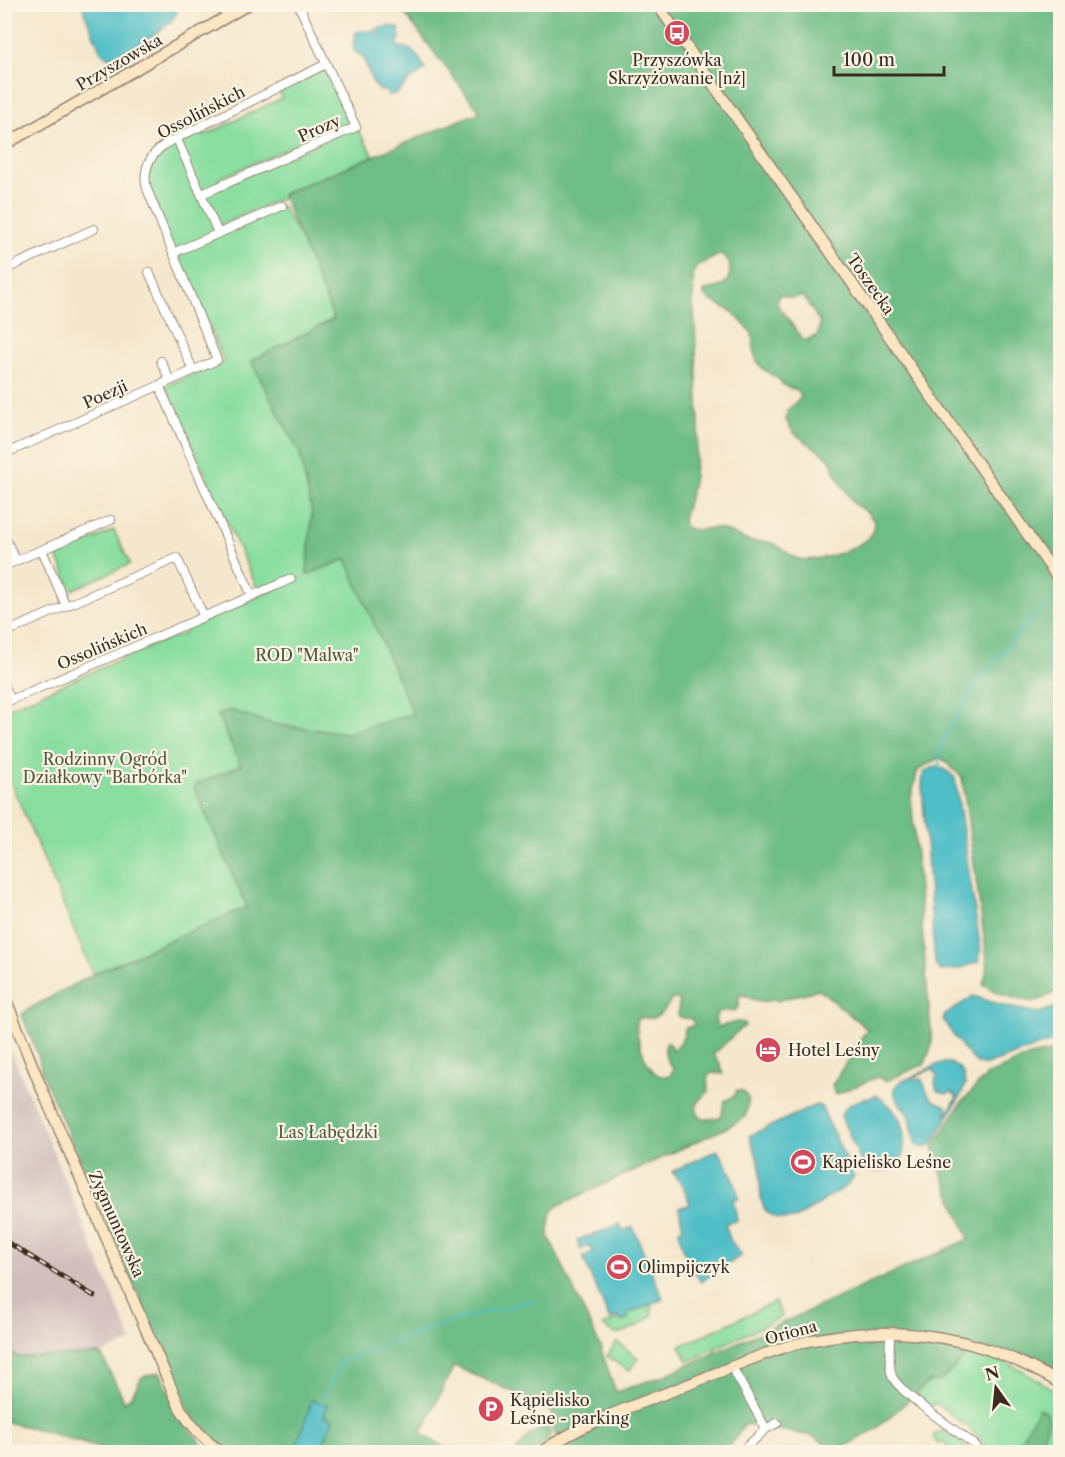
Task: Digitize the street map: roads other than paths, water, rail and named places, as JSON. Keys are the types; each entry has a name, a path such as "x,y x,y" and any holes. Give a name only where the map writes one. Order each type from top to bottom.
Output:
{"street":[{"name":"Przyszowska","path":"4,145 249,4"},
{"name":"Prozy","path":"201,194 356,127 298,4"},
{"name":"Toszecka","path":"657,4 1060,581"},
{"name":"Ossolińskich","path":"217,360 147,189 145,179 148,164 158,149 326,64"},
{"path":"177,139 218,233"},
{"path":"173,253 282,206"},
{"path":"4,270 94,229"},
{"path":"149,272 193,370"},
{"name":"Poezji","path":"4,454 217,360"},
{"path":"161,361 170,381"},
{"path":"159,385 252,596"},
{"path":"4,566 111,520"},
{"path":"4,535 16,561"},
{"path":"42,550 66,606"},
{"path":"4,633 177,558 204,617"},
{"name":"Ossolińskich","path":"4,685 8,702 291,579"},
{"name":"Zygmuntowska","path":"4,995 41,1087 180,1408 203,1438 221,1452"},
{"path":"890,1333 890,1367 895,1380 911,1397 975,1445 980,1452"},
{"name":"Oriona","path":"542,1452 594,1421 784,1347 850,1335 890,1333 932,1336 975,1345 1014,1359 1060,1383"},
{"path":"732,1367 766,1429"},
{"path":"741,1452 766,1429 777,1423"}],"water":[{"path":"83,4 178,5 172,20 156,34 109,58 101,52"},
{"path":"389,26 399,28 398,47 411,50 425,68 396,94 389,95 384,90 380,91 373,83 363,57 354,51 353,43 357,32 374,30 377,35 379,33 377,29"},
{"path":"939,767 955,778 981,952 978,962 958,969 940,971 935,963 922,786 923,773 931,768"},
{"path":"973,996 1038,1013 1057,1007 1060,1009 1060,1039 981,1065 966,1052 943,1019 945,1015"},
{"path":"941,1063 950,1063 959,1068 964,1075 965,1085 962,1093 929,1146 922,1147 916,1144 910,1118 894,1093 898,1083","holes":["932,1069 937,1075 935,1083 937,1090 945,1094 952,1092 957,1097 947,1114 945,1114 946,1106 929,1096 922,1080 912,1080"]},
{"path":"876,1095 896,1113 904,1134 904,1149 900,1163 872,1171 863,1166 841,1116 850,1104"},
{"name":"Kąpielisko Leśne","path":"816,1105 822,1108 854,1178 848,1185 797,1218 786,1220 776,1218 767,1212 762,1202 760,1168 749,1136"},
{"path":"717,1150 731,1173 739,1198 733,1199 737,1221 725,1223 731,1241 742,1255 701,1282 684,1251 679,1230 683,1229 679,1207 690,1205 684,1187 672,1172"},
{"name":"Olimpijczyk","path":"620,1224 623,1231 633,1227 663,1299 627,1314 628,1319 622,1322 620,1316 610,1320 583,1257 593,1252 590,1245 580,1250 577,1241"},
{"path":"312,1400 328,1405 324,1416 333,1419 320,1452 294,1452"}],"waterway":[{"path":"939,767 940,745 977,683 1032,617 1051,602"},
{"path":"321,1405 340,1362 452,1321 535,1300"}],"railway":[{"path":"4,1240 94,1296"}],"place":[{"name":"Przyszówka Skrzyżowanie [nż]","path":"677,33"},
{"name":"Hotel Leśny","path":"768,1050"},
{"name":"Kąpielisko Leśne","path":"803,1162"},
{"name":"Olimpijczyk","path":"619,1267"},
{"name":"Kąpielisko Leśne - parking","path":"491,1409"}],"park label":[{"name":"ROD \"Malwa\"","path":"307,655"},
{"name":"Rodzinny Ogród Działkowy \"Barbórka\"","path":"105,768"},
{"name":"Las Łabędzki","path":"328,1132"}]}
